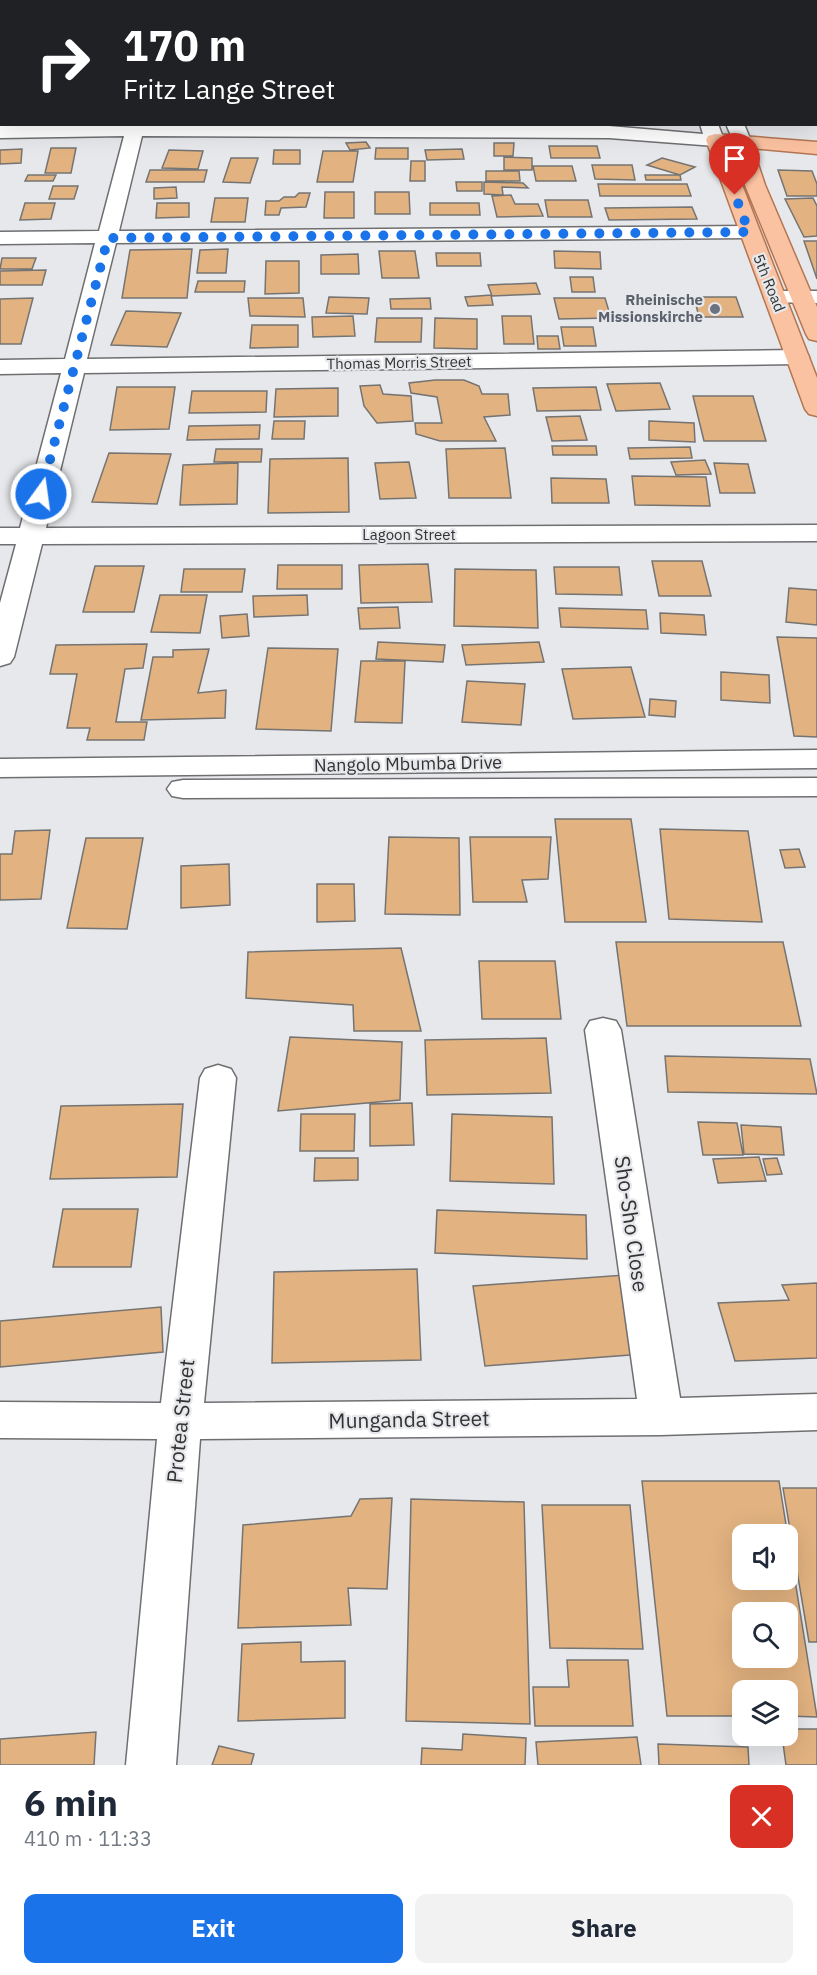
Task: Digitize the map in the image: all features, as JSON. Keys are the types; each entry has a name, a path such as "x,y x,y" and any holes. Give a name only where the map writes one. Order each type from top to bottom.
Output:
{"main road":[{"path":"712,132 738,133 817,148"},
{"name":"5th Road","path":"712,132 817,409"},
{"name":"5th Road","path":"738,133 763,166 810,297 817,334"},
{"path":"763,166 817,156"}],"street":[{"path":"0,657 135,127"},
{"path":"0,132 135,127 547,129 639,134 712,132"},
{"path":"0,238 749,232"},
{"path":"775,297 810,297"},
{"name":"Thomas Morris Street","path":"0,367 74,368 798,357"},
{"name":"Lagoon Street","path":"0,536 817,533"},
{"name":"Nangolo Mbumba Drive","path":"0,768 817,759"},
{"name":"Nangolo Mbumba Drive","path":"0,790 817,787"},
{"name":"Sho-Sho Close","path":"603,1030 661,1417"},
{"name":"Protea Street","path":"151,1765 180,1422 218,1078"},
{"name":"Munganda Street","path":"0,1420 180,1422 661,1417 817,1412"}],"building":[{"path":"366,142 370,148 350,150 346,143"},
{"path":"494,143 514,143 513,156 494,156"},
{"path":"549,146 597,146 600,158 551,158"},
{"path":"51,148 76,148 71,173 45,173"},
{"path":"376,148 408,148 408,159 375,159"},
{"path":"22,149 21,163 0,164 0,150"},
{"path":"462,149 464,159 427,160 425,150"},
{"path":"169,150 203,151 198,169 162,168"},
{"path":"274,150 300,150 300,164 273,164"},
{"path":"323,151 358,151 353,182 317,182"},
{"path":"504,157 532,158 532,170 504,170"},
{"path":"231,158 258,158 250,183 223,182"},
{"path":"662,158 695,167 680,175 647,165"},
{"path":"411,161 425,161 425,181 410,181"},
{"path":"592,165 632,165 635,180 595,179"},
{"path":"533,166 572,166 576,181 536,181"},
{"path":"150,170 207,170 204,182 146,182"},
{"path":"778,170 812,171 817,184 817,196 787,196"},
{"path":"486,171 519,171 520,181 486,181"},
{"path":"28,175 56,175 53,181 25,181"},
{"path":"645,175 680,175 681,180 646,180"},
{"path":"456,182 482,182 482,191 457,191"},
{"path":"484,182 523,183 528,188 502,187 503,195 484,194"},
{"path":"598,184 687,184 691,196 600,196"},
{"path":"53,186 78,186 74,199 49,199"},
{"path":"176,187 177,198 154,199 154,188"},
{"path":"325,192 354,192 354,218 324,218"},
{"path":"375,192 409,192 410,214 375,214"},
{"path":"299,193 310,193 306,207 281,208 279,215 265,215 266,201 279,201 284,197 295,197"},
{"path":"511,195 515,204 538,204 543,216 497,217 492,196"},
{"path":"215,198 248,198 245,222 211,222"},
{"path":"813,198 817,206 817,236 804,237 785,199"},
{"path":"545,200 588,200 592,217 548,217"},
{"path":"25,203 55,203 51,219 20,220"},
{"path":"157,203 189,203 189,217 156,218"},
{"path":"430,203 479,203 480,215 430,215"},
{"path":"692,207 697,219 609,220 605,208"},
{"path":"804,241 817,241 817,279"},
{"path":"192,249 187,298 122,298 130,250"},
{"path":"228,249 226,273 197,273 200,250"},
{"path":"379,251 415,251 419,278 382,278"},
{"path":"554,251 600,252 601,269 555,268"},
{"path":"436,253 480,253 481,266 437,266"},
{"path":"358,254 359,274 321,274 321,255"},
{"path":"2,258 36,258 32,269 0,269"},
{"path":"266,261 299,261 299,293 265,294"},
{"path":"46,270 42,285 0,285 0,271"},
{"path":"570,277 593,277 595,292 572,292"},
{"path":"198,281 245,281 244,292 195,292"},
{"path":"536,283 540,294 492,296 488,285"},
{"path":"491,295 493,305 468,306 465,297"},
{"path":"329,297 369,298 367,314 326,313"},
{"path":"694,297 736,297 743,317 699,317"},
{"path":"33,298 21,344 0,344 0,299"},
{"path":"248,298 303,298 305,317 250,316"},
{"path":"430,298 431,309 391,309 390,299"},
{"path":"554,298 605,298 611,318 559,319"},
{"path":"126,311 181,313 167,347 111,345"},
{"path":"353,316 355,336 313,337 312,317"},
{"path":"502,316 531,316 534,344 504,344"},
{"path":"377,318 422,318 421,342 375,342"},
{"path":"435,318 477,319 477,349 434,348"},
{"path":"252,325 298,325 298,347 250,348"},
{"path":"561,327 593,327 596,346 564,346"},
{"path":"537,336 558,336 560,349 538,349"},
{"path":"464,380 479,386 482,394 508,394 510,415 484,417 496,441 440,441 416,434 415,423 442,423 437,397 411,393 409,383"},
{"path":"660,383 670,409 616,411 607,384"},
{"path":"380,385 383,394 411,396 413,421 377,423 364,406 360,386"},
{"path":"117,387 175,387 169,429 110,430"},
{"path":"596,387 601,410 537,411 533,388"},
{"path":"338,388 338,416 274,417 276,389"},
{"path":"192,391 267,391 266,412 189,413"},
{"path":"693,396 753,396 766,441 704,441"},
{"path":"580,416 587,440 552,441 546,417"},
{"path":"274,421 305,421 304,439 272,439"},
{"path":"649,421 694,423 695,442 649,440"},
{"path":"260,425 259,439 187,440 189,426"},
{"path":"552,446 596,446 597,455 553,455"},
{"path":"690,447 692,458 630,459 628,448"},
{"path":"505,448 511,498 449,498 446,449"},
{"path":"216,449 262,449 261,462 214,462"},
{"path":"109,453 171,454 157,504 92,502"},
{"path":"348,458 349,512 268,513 270,459"},
{"path":"705,460 711,474 676,475 671,462"},
{"path":"409,462 416,498 380,499 375,463"},
{"path":"238,463 237,504 180,505 183,465"},
{"path":"714,463 748,464 755,493 720,493"},
{"path":"632,476 706,477 710,506 635,505"},
{"path":"551,478 606,479 609,503 552,503"},
{"path":"652,561 702,561 711,596 659,596"},
{"path":"428,564 432,602 361,603 359,565"},
{"path":"278,565 342,565 342,589 277,589"},
{"path":"95,566 144,566 134,612 83,612"},
{"path":"554,567 619,567 622,595 556,594"},
{"path":"184,569 245,569 242,592 181,592"},
{"path":"455,569 536,570 538,628 454,626"},
{"path":"789,588 817,590 817,625 786,622"},
{"path":"160,595 207,595 200,633 151,632"},
{"path":"307,595 308,615 254,617 253,596"},
{"path":"398,607 400,628 360,629 358,608"},
{"path":"559,608 646,610 648,629 561,627"},
{"path":"660,613 704,615 706,635 661,633"},
{"path":"247,614 249,636 222,638 220,616"},
{"path":"777,637 817,638 817,737 794,736"},
{"path":"378,642 445,645 443,662 376,659"},
{"path":"539,642 544,662 466,665 462,645"},
{"path":"147,644 143,668 125,669 116,722 147,722 144,740 87,740 90,728 67,728 77,674 50,674 56,645"},
{"path":"268,648 338,649 331,731 256,729"},
{"path":"209,649 198,693 226,690 225,718 141,720 153,657 173,657 173,650"},
{"path":"361,661 405,661 402,723 355,722"},
{"path":"631,667 645,717 573,719 562,669"},
{"path":"721,672 769,675 770,703 721,700"},
{"path":"467,681 525,684 521,725 462,722"},
{"path":"650,699 676,701 675,717 649,715"},
{"path":"555,819 631,819 646,922 565,922"},
{"path":"660,829 748,831 762,922 669,919"},
{"path":"50,830 41,899 0,900 0,854 12,854 15,831"},
{"path":"389,837 459,838 460,915 385,914"},
{"path":"470,837 551,837 548,879 522,880 527,902 473,902"},
{"path":"86,838 143,838 127,929 67,928"},
{"path":"799,849 805,867 785,868 780,850"},
{"path":"229,864 230,905 181,908 181,866"},
{"path":"317,884 354,884 355,921 317,922"},
{"path":"616,942 783,942 801,1026 627,1026"},
{"path":"401,948 421,1031 354,1031 353,1005 246,998 248,952"},
{"path":"479,961 555,961 561,1019 482,1019"},
{"path":"290,1037 402,1042 400,1100 278,1111"},
{"path":"546,1038 551,1093 427,1095 425,1040"},
{"path":"665,1056 810,1059 817,1094 668,1092"},
{"path":"412,1103 414,1145 370,1146 370,1104"},
{"path":"183,1104 177,1177 50,1179 61,1106"},
{"path":"301,1114 355,1114 354,1151 300,1151"},
{"path":"452,1114 552,1117 554,1184 450,1181"},
{"path":"698,1122 737,1123 743,1155 703,1155"},
{"path":"741,1125 781,1127 784,1155 744,1154"},
{"path":"759,1157 766,1181 718,1183 713,1159"},
{"path":"315,1158 358,1158 358,1180 314,1181"},
{"path":"777,1158 782,1174 767,1175 763,1159"},
{"path":"63,1209 138,1209 131,1267 53,1267"},
{"path":"437,1210 586,1215 587,1259 435,1253"},
{"path":"417,1269 421,1360 272,1363 274,1272"},
{"path":"625,1275 643,1354 485,1366 473,1286"},
{"path":"817,1283 817,1358 735,1361 718,1303 789,1300 782,1285"},
{"path":"161,1307 163,1352 0,1367 0,1321"},
{"path":"642,1481 779,1481 786,1524 732,1524 732,1590 797,1590 817,1717 798,1716 798,1680 732,1680 732,1716 667,1716"},
{"path":"783,1488 817,1488 817,1642 809,1642 798,1577 798,1524 789,1524"},
{"path":"392,1498 387,1589 348,1588 351,1625 238,1628 243,1525 351,1516 360,1499"},
{"path":"411,1499 524,1502 530,1724 406,1721"},
{"path":"542,1505 630,1505 643,1649 550,1648"},
{"path":"301,1642 301,1662 345,1661 345,1718 238,1721 242,1644"},
{"path":"567,1660 628,1660 633,1726 535,1726 533,1687 569,1687"},
{"path":"798,1729 817,1729 817,1765 786,1765 783,1746 798,1746"},
{"path":"96,1732 94,1765 0,1765 0,1739"},
{"path":"463,1734 526,1738 525,1765 421,1765 422,1748 462,1750"},
{"path":"637,1737 641,1765 538,1765 536,1742"},
{"path":"658,1744 748,1747 749,1765 659,1765"},
{"path":"219,1746 254,1754 251,1765 212,1765"}],"place":[{"name":"Rheinische Missionskirche","path":"715,309"}],"route":[{"path":"41,494 108,238 749,232 735,195"}]}
